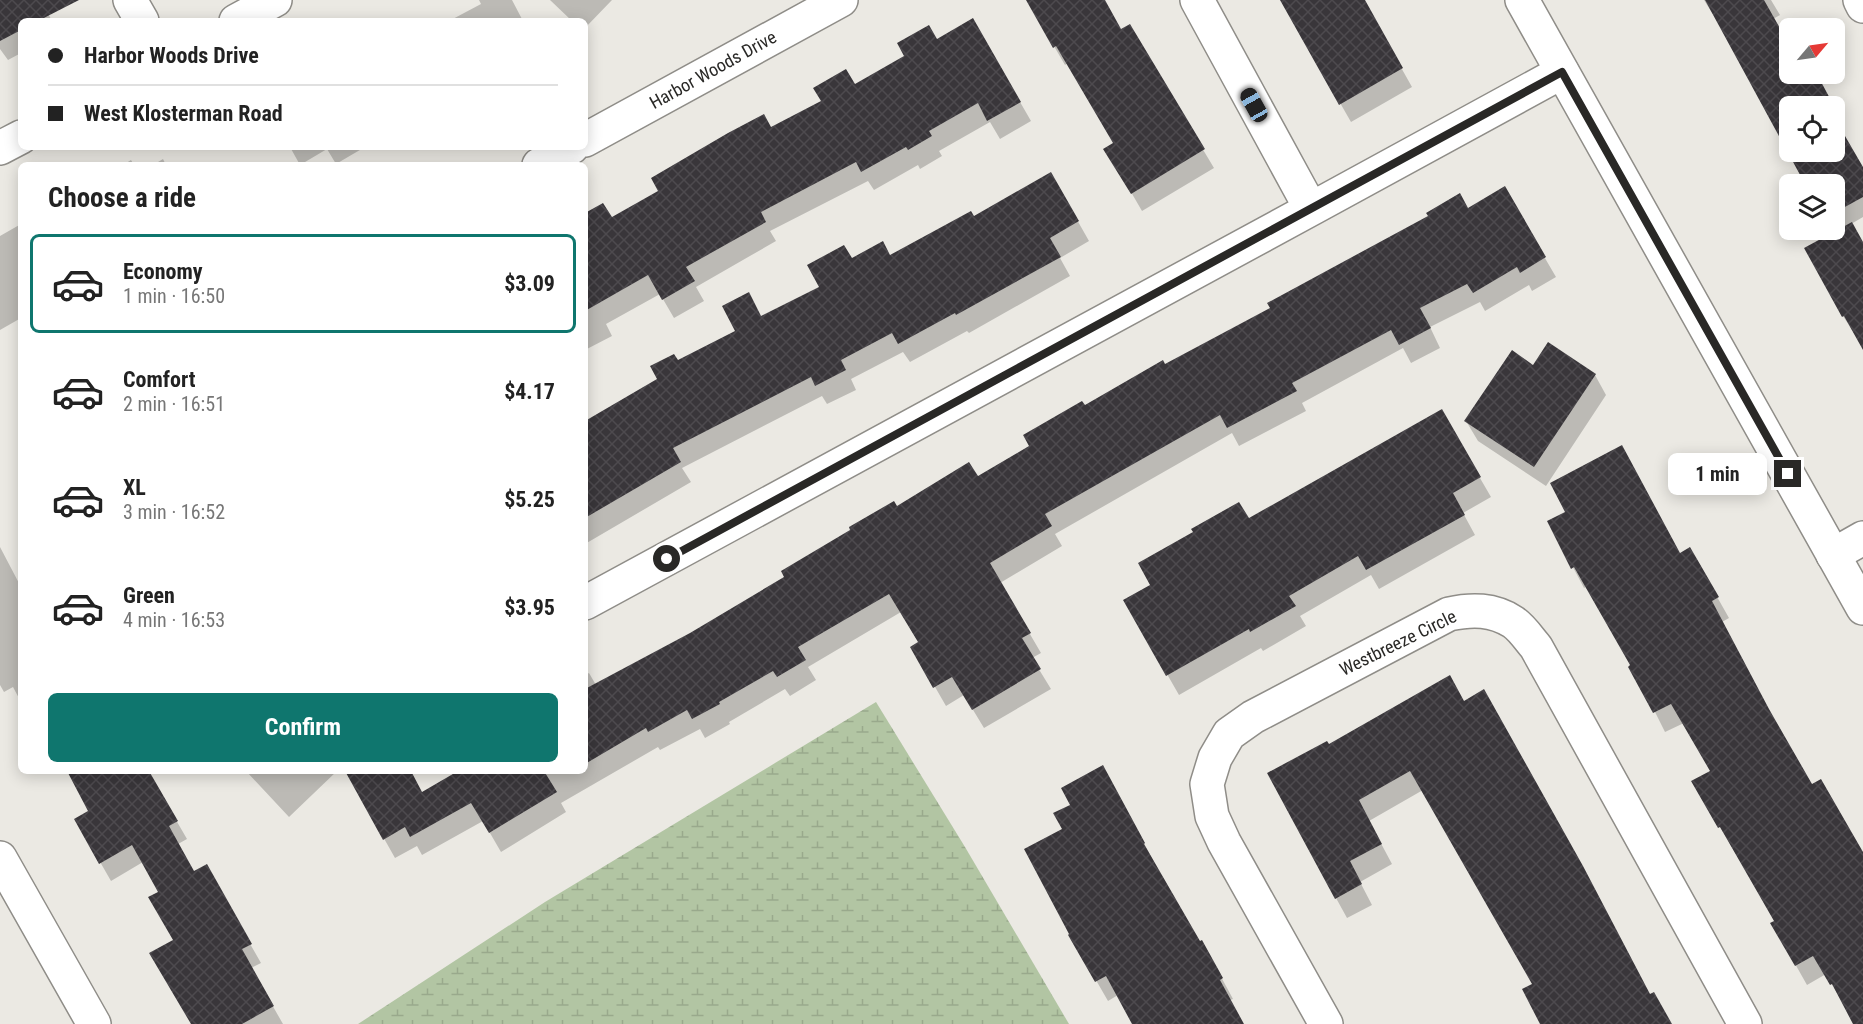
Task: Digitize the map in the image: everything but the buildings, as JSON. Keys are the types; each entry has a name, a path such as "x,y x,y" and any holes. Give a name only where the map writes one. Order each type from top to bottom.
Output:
{"street":[{"path":"130,0 140,18"},
{"path":"242,18 275,0"},
{"name":"Harbor Woods Drive","path":"588,138 841,0"},
{"path":"1197,0 1311,209"},
{"path":"1522,0 1863,608"},
{"path":"1860,0 1863,6"},
{"path":"588,601 1562,72"},
{"path":"0,148 18,139"},
{"path":"544,162 566,150"},
{"path":"1833,555 1863,538"},
{"name":"Westbreeze Circle","path":"1326,1024 1224,842 1212,816 1206,784 1215,758 1229,734 1253,717 1449,614 1469,610 1488,611 1514,623 1536,647 1745,1024"},
{"path":"0,858 94,1024"}],"green space":[{"path":"876,702 1069,1024 358,1024 545,902"}],"route":[{"path":"667,559 1562,72 1788,474"}]}
